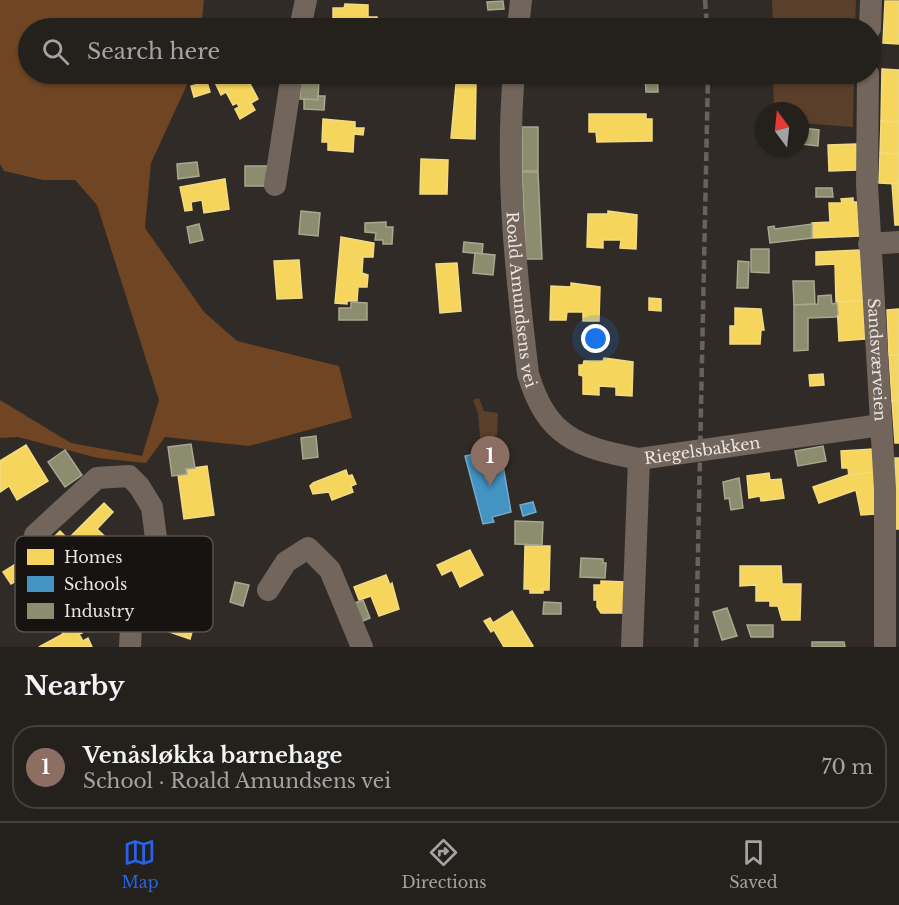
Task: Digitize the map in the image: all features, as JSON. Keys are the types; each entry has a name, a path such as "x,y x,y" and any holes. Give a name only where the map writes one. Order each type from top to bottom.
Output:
{"street":[{"path":"302,18 306,0"},
{"path":"519,18 521,0"},
{"path":"870,18 871,0"},
{"path":"275,185 290,84"},
{"name":"Roald Amundsens vei","path":"513,84 509,151 510,197 528,374 536,402 550,423 569,437 612,454 639,459"},
{"name":"Sandsværveien","path":"868,84 869,244 890,640"},
{"path":"869,244 899,242"},
{"name":"Riegelsbakken","path":"632,647 639,459 880,425"},
{"path":"35,535 97,478 129,477 140,486 152,507 156,536"},
{"path":"268,590 286,562 308,548 330,570 362,647"},
{"path":"130,647 131,632"}],"shaded area":[{"path":"0,0 204,0 202,18 18,18 18,84 187,84 151,163 145,228 204,312 237,341 339,366 352,418 249,446 165,437 146,463 98,458 18,437 0,438 0,400 71,443 142,456 159,400 97,205 75,180 43,180 4,171 0,164"},
{"path":"772,0 856,0 855,18 773,18"},
{"path":"773,84 854,84 853,127 809,124 809,102 774,102"},
{"path":"479,398 484,411 498,413 497,435 486,439 480,438 478,413 473,400"}],"building: Homes":[{"path":"885,1 899,1 899,44 883,43"},
{"path":"345,4 368,5 368,17 377,18 333,18 333,8 344,8"},
{"path":"882,69 899,70 899,122 881,121"},
{"path":"208,84 210,92 194,97 191,86"},
{"path":"216,84 250,84 258,99 251,103 255,110 240,119 235,109 239,107 237,103 233,105 226,92 221,95"},
{"path":"456,84 476,85 475,139 451,138"},
{"path":"589,114 646,114 646,119 652,119 652,141 597,142 596,132 589,132"},
{"path":"323,119 355,122 355,128 364,128 363,135 354,134 353,152 328,150 328,142 322,142"},
{"path":"881,121 899,122 899,154 880,153"},
{"path":"856,144 857,170 829,171 828,145"},
{"path":"880,153 899,154 899,184 879,183"},
{"path":"421,159 448,160 447,194 420,194"},
{"path":"225,179 229,209 204,213 202,200 191,202 192,210 185,211 180,187"},
{"path":"892,183 899,184 899,225 895,225"},
{"path":"853,198 853,202 857,202 859,236 812,238 812,223 830,222 829,203 842,203 841,199"},
{"path":"608,211 637,215 636,249 620,248 621,240 603,240 603,248 587,247 588,214 608,214"},
{"path":"341,237 374,243 373,257 363,257 362,272 359,272 368,275 367,287 358,287 357,301 347,301 347,304 335,303"},
{"path":"860,250 863,301 836,302 835,264 816,265 816,252"},
{"path":"299,260 302,298 277,299 274,261"},
{"path":"457,263 461,311 440,313 436,264"},
{"path":"571,283 600,287 599,321 583,321 583,312 567,312 566,320 550,320 551,286 571,287"},
{"path":"649,298 661,299 661,311 649,310"},
{"path":"863,301 865,339 839,341 837,302"},
{"path":"735,308 761,309 764,330 761,330 760,344 730,344 730,326 735,326"},
{"path":"899,309 899,355 889,355 887,310"},
{"path":"889,355 899,355 899,400 892,401"},
{"path":"604,358 633,362 632,396 616,395 616,387 599,386 599,395 583,394 583,376 579,375 579,365 583,365 584,361 603,361"},
{"path":"823,374 824,385 810,386 809,375"},
{"path":"899,400 899,443 895,443 892,401"},
{"path":"26,445 48,481 17,500 9,486 0,492 0,461"},
{"path":"873,449 875,472 849,477 848,468 842,468 841,451"},
{"path":"895,458 899,458 899,486 894,486"},
{"path":"207,466 214,515 184,519 178,475 187,474 186,469"},
{"path":"346,470 348,476 352,475 356,484 351,486 353,492 332,500 329,492 313,494 310,486 313,483"},
{"path":"875,472 875,514 861,515 856,490 819,503 813,487 848,475"},
{"path":"769,473 770,480 781,479 784,498 761,501 760,496 749,498 747,476"},
{"path":"894,486 899,486 899,529 895,529"},
{"path":"104,503 113,512 97,529 104,536 71,536"},
{"path":"60,531 65,536 55,536"},
{"path":"525,546 550,546 549,590 543,590 543,593 530,593 530,589 524,589"},
{"path":"470,550 483,575 460,587 452,570 442,575 437,565"},
{"path":"15,564 15,582 11,584 3,572"},
{"path":"740,566 781,566 782,584 801,584 800,620 782,620 778,606 770,606 770,601 756,601 756,585 740,586"},
{"path":"386,575 390,585 392,583 399,609 379,616 371,596 359,600 354,587"},
{"path":"601,581 626,582 626,613 601,613 597,607 597,600 594,600 594,585 601,585"},
{"path":"512,611 533,646 504,647 494,630 491,632 484,621 490,618 493,623"},
{"path":"62,632 81,632 79,634 83,641 88,638 92,647 39,647 63,634"},
{"path":"170,632 192,632 190,639"}],"building: Schools":[{"path":"497,449 501,466 503,465 511,512 492,517 494,522 483,524 465,456"},
{"path":"533,502 536,512 523,516 520,505"}],"building: Industry":[{"path":"503,1 504,9 488,10 487,2"},
{"path":"301,84 319,84 318,100 300,99"},
{"path":"646,84 658,84 658,92 646,92"},
{"path":"318,96 325,96 324,110 304,109 304,99 318,100"},
{"path":"522,127 538,127 538,171 522,171"},
{"path":"809,129 819,130 818,146 809,145"},
{"path":"197,162 199,176 178,179 177,164"},
{"path":"245,166 267,166 267,186 245,186"},
{"path":"522,172 538,172 542,259 526,259"},
{"path":"816,188 832,188 833,197 816,197"},
{"path":"301,211 320,213 318,236 299,234"},
{"path":"386,222 386,227 393,227 392,244 383,244 383,240 375,240 376,233 365,232 365,223"},
{"path":"199,224 203,240 190,243 187,227"},
{"path":"812,224 812,238 770,243 768,227 774,226 775,229"},
{"path":"464,242 483,244 482,254 463,252"},
{"path":"751,249 769,249 769,273 751,272"},
{"path":"475,253 495,255 493,275 473,273"},
{"path":"738,261 749,262 748,288 737,288"},
{"path":"793,281 814,281 815,304 794,305"},
{"path":"831,295 832,304 837,303 838,314 836,317 808,318 808,350 794,351 794,305 818,304 818,296"},
{"path":"351,302 367,303 367,320 339,320 339,308 351,308"},
{"path":"316,436 318,457 303,459 301,438"},
{"path":"191,444 195,468 186,469 187,474 172,476 168,447"},
{"path":"823,446 826,461 798,466 795,451"},
{"path":"65,450 82,475 65,487 48,462"},
{"path":"739,478 743,508 731,510 729,498 725,499 723,482"},
{"path":"515,521 543,522 542,545 515,544"},
{"path":"581,558 603,559 603,563 606,563 605,578 580,577"},
{"path":"235,582 249,585 243,606 230,602"},
{"path":"363,600 370,618 358,623 352,604"},
{"path":"544,602 561,603 561,614 543,614"},
{"path":"727,608 737,636 722,640 713,612"},
{"path":"747,625 773,625 773,637 751,637"},
{"path":"812,642 844,642 845,647 812,647"}],"railway":[{"path":"705,0 706,18"},
{"path":"696,647 708,84"}],"place":[{"name":"Venåsløkka barnehage","path":"490,486"}]}
